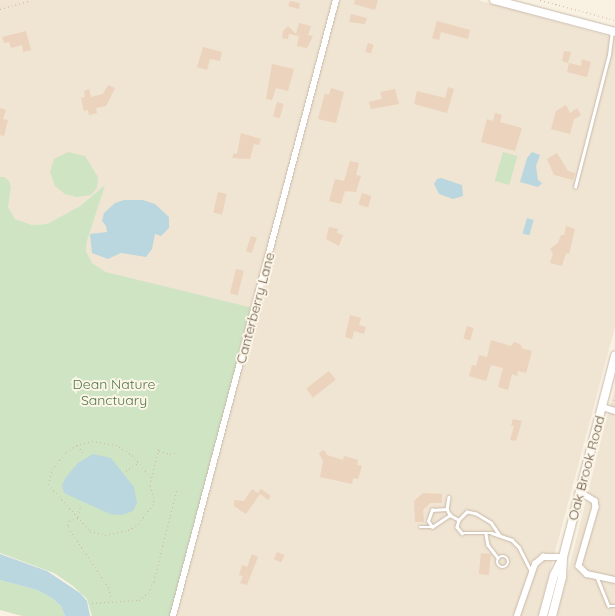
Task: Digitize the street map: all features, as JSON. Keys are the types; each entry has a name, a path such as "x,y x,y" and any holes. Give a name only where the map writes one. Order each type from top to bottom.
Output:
{"main road":[{"path":"494,0 613,32"},
{"name":"Oak Brook Road","path":"552,616 562,577 563,557 615,356"},
{"name":"Oak Brook Road","path":"543,616 554,575 563,557"}],"street":[{"name":"Canterberry Lane","path":"173,616 336,0"},
{"path":"602,407 615,411"},
{"path":"580,492 595,501 596,507 579,566 582,571 615,580"},
{"path":"517,616 532,571 543,557 563,557"}],"lane":[{"path":"575,187 609,55 613,32"},
{"path":"449,497 447,509 450,515 459,520"},
{"path":"432,527 428,521 432,510 447,509"},
{"path":"499,535 491,523 476,514 467,512 459,520 457,527 462,533 499,535 512,540 519,547 532,571"},
{"path":"420,526 432,527 450,515"},
{"path":"486,534 488,545 498,558 499,566 507,566 506,557 498,558"},
{"path":"596,576 609,606 615,606"}],"path":[{"path":"0,9 31,0"},
{"path":"540,0 615,20"},
{"path":"613,404 615,396"},
{"path":"151,477 139,463 113,443 93,441 78,445 57,462 48,481 50,488 78,517 86,529 99,535 132,528 153,505 151,477 159,447"},
{"path":"78,445 84,455"},
{"path":"158,451 170,454 178,452"},
{"path":"126,471 139,463"},
{"path":"92,602 139,600 148,593 154,580 177,489"},
{"path":"78,517 82,505"},
{"path":"78,517 68,520 68,527 109,588 111,600"}],"shaded area":[{"path":"0,0 478,0 615,38 615,327 538,616 170,616 253,309 106,272 92,263 86,251 87,241 104,186 80,206 47,224 32,225 15,219 8,207 11,188 4,177 0,177"},
{"path":"615,388 615,616 557,616 608,413"}],"green space":[{"path":"68,152 85,156 98,177 97,188 91,195 76,197 65,194 55,186 50,172 54,159"},
{"path":"503,152 517,156 509,185 495,181"},
{"name":"Dean Nature Sanctuary","path":"0,177 4,177 9,181 11,188 8,207 15,219 32,225 47,224 80,206 105,185 87,241 86,251 92,263 106,272 253,308 170,616 92,616 87,599 73,586 54,573 0,553"},
{"path":"0,580 37,590 52,598 61,606 65,616 22,616 0,610"}],"water":[{"path":"532,152 540,155 536,166 538,180 542,183 538,187 520,182 527,158"},
{"path":"441,178 462,185 463,196 453,199 439,194 434,184 437,179"},
{"path":"124,200 143,200 155,204 169,217 169,228 161,236 155,234 152,249 146,257 121,253 108,259 92,253 90,234 107,232 106,226 102,221 104,213 115,203"},
{"path":"527,218 534,220 529,235 523,233"},
{"path":"93,454 111,458 134,487 137,503 133,511 122,515 110,514 64,493 62,485 66,477 78,463"},
{"path":"0,554 47,571 80,593 87,601 90,616 65,616 61,606 52,598 37,590 0,580"}],"building":[{"path":"355,0 378,0 375,10 354,4"},
{"path":"290,1 300,3 299,9 288,6"},
{"path":"351,14 367,18 365,24 349,22"},
{"path":"437,21 470,30 468,39 441,32 439,40 432,38"},
{"path":"299,23 311,26 308,35 313,36 307,48 297,46 299,36 289,34 288,39 282,38 283,31 288,26 296,34"},
{"path":"26,31 31,50 23,52 22,45 11,48 9,42 4,43 2,37"},
{"path":"368,43 374,45 371,53 365,52"},
{"path":"203,47 222,52 220,61 210,59 207,70 197,67"},
{"path":"564,51 571,52 568,63 562,61"},
{"path":"582,59 591,62 587,77 567,72 569,63 581,66"},
{"path":"272,64 294,69 288,91 276,88 272,100 266,99"},
{"path":"108,85 115,88 106,106 96,108 97,113 89,115 88,110 84,111 81,98 85,97 84,91 89,89 91,97 103,94"},
{"path":"448,87 454,89 447,113 414,104 417,91 445,98"},
{"path":"331,88 344,92 336,123 318,119 325,93 329,95"},
{"path":"395,89 399,104 371,109 369,102 382,99 380,92"},
{"path":"277,102 284,104 280,118 273,116"},
{"path":"566,105 570,113 577,108 581,115 574,119 570,134 551,129 556,111"},
{"path":"0,108 6,110 3,119 8,120 4,136 0,135"},
{"path":"495,113 502,115 500,122 522,128 515,151 481,142 487,119 493,121"},
{"path":"241,133 261,139 259,145 254,144 250,159 232,158 234,153 237,154"},
{"path":"557,153 568,171 575,173 573,180 554,175 547,159"},
{"path":"350,161 359,163 356,175 361,176 356,192 345,191 341,204 329,201 335,179 344,181"},
{"path":"218,192 227,194 222,214 213,212"},
{"path":"362,193 372,196 368,207 358,204"},
{"path":"566,226 575,229 569,254 566,253 562,266 550,263 553,254 550,249 558,243 561,235 564,235"},
{"path":"329,227 338,229 337,233 343,235 339,246 326,239"},
{"path":"251,236 257,238 252,253 246,251"},
{"path":"236,269 244,271 238,295 230,293"},
{"path":"350,315 361,318 359,325 366,327 364,334 354,331 352,339 345,337"},
{"path":"467,326 474,328 470,340 463,338"},
{"path":"491,340 511,346 514,342 520,344 523,349 532,351 526,373 518,371 517,376 512,374 508,390 498,387 503,368 491,365 486,381 469,376 472,365 476,366 479,355 487,357"},
{"path":"329,371 336,380 313,398 306,389"},
{"path":"513,419 522,421 516,441 510,440 514,426 511,425"},
{"path":"324,450 327,455 343,460 344,456 358,460 357,465 362,466 358,479 353,478 352,484 320,477 323,461 319,453"},
{"path":"252,489 258,493 261,489 271,496 268,500 260,494 246,514 234,506 234,500 244,501"},
{"path":"423,493 442,494 442,503 430,503 423,510 424,522 415,522 414,501"},
{"path":"277,552 284,555 281,562 274,559"},
{"path":"481,553 491,554 489,575 479,574"},
{"path":"252,554 258,557 247,585 240,583 243,576 239,575 242,565 247,567"}]}
